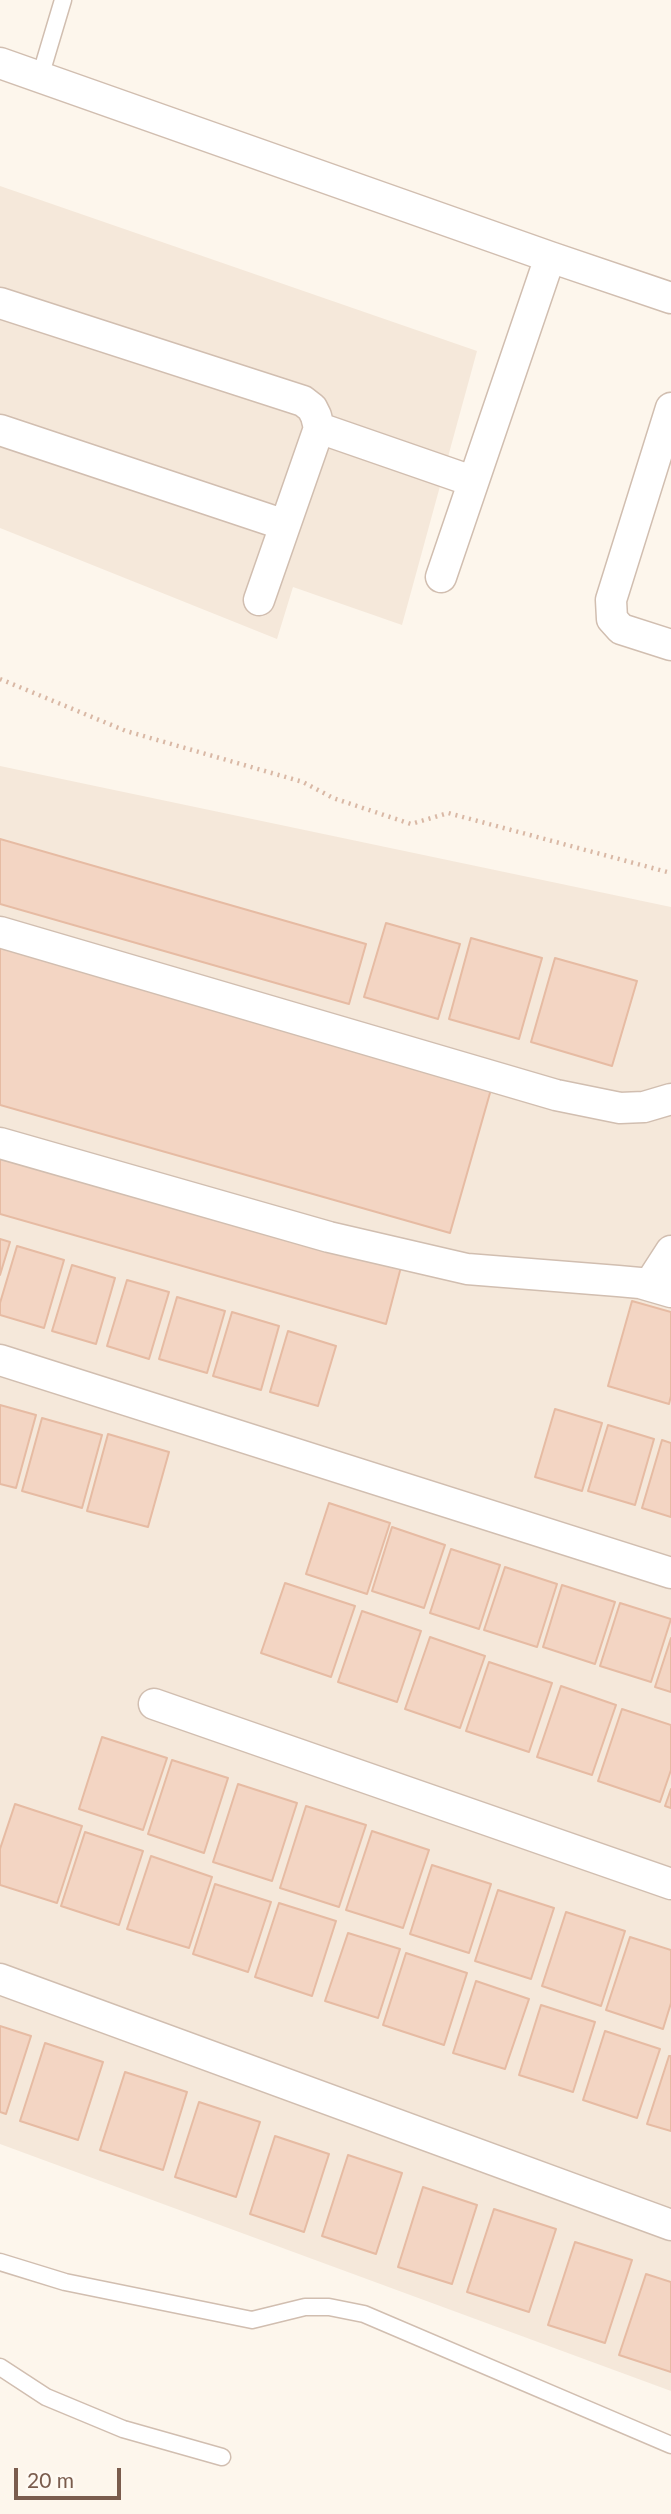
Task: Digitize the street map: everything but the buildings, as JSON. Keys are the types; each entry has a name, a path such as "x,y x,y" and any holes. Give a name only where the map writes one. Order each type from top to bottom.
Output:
{"street":[{"path":"0,63 671,298"},
{"path":"441,577 550,257"},
{"path":"0,303 303,401 312,408 318,428 259,600"},
{"path":"671,408 611,600 612,619 621,629 671,645"},
{"path":"318,428 472,481"},
{"path":"0,430 285,525"},
{"path":"0,932 556,1095 620,1108 644,1107 671,1100"},
{"path":"0,1143 329,1237 467,1269 618,1281 660,1289 671,1251"},
{"path":"0,1360 671,1573"},
{"path":"154,1704 671,1884"},
{"path":"0,1979 671,2225"}],"lane":[{"path":"40,77 63,0"},
{"path":"0,2262 65,2282 252,2320 305,2307 329,2306 364,2314 671,2445"},
{"path":"0,2367 46,2397 123,2428 222,2457"}],"path":[{"path":"0,679 126,731 303,782 333,798 411,824 448,813 671,873"}],"shaded area":[{"path":"0,186 477,351 402,625 293,587 277,639 0,528"},
{"path":"0,766 671,907 671,2391 0,2144"}]}
